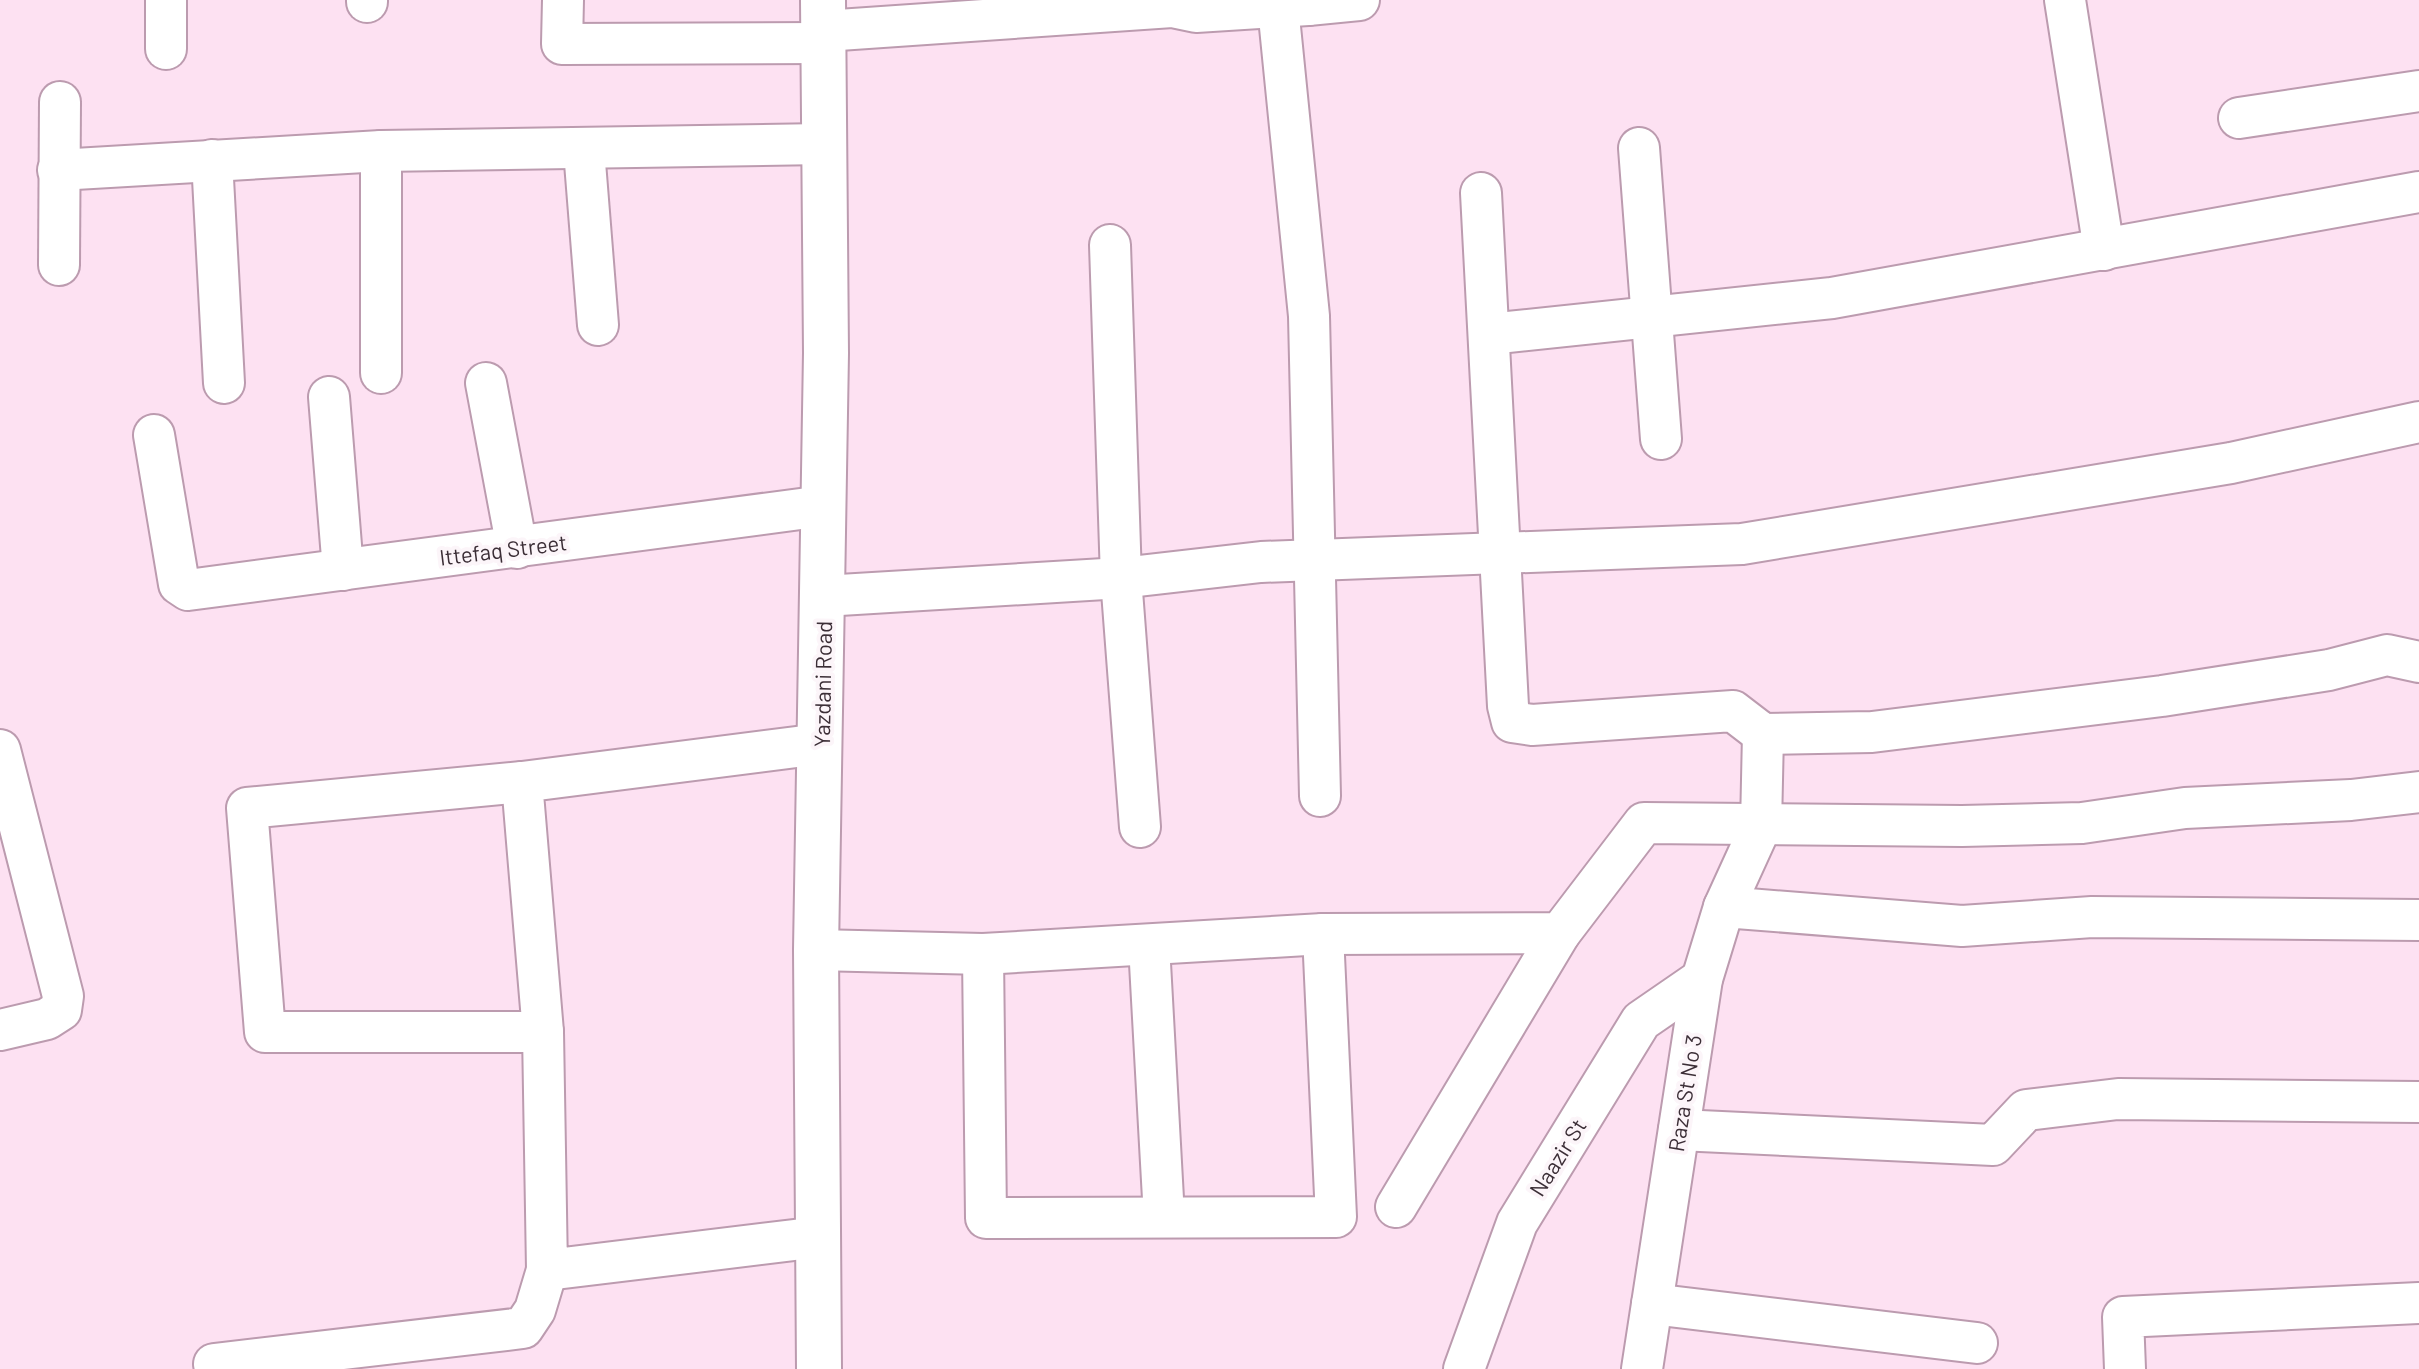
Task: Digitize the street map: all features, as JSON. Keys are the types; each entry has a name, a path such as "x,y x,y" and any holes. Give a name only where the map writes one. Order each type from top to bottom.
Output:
{"street":[{"path":"166,0 166,49"},
{"path":"563,0 562,44 823,25 1172,7 1196,12 1359,0"},
{"path":"2065,0 2104,250"},
{"path":"1298,4 1320,796"},
{"name":"Yazdani Road","path":"819,1369 816,950 823,596 823,25"},
{"path":"2239,118 2419,91"},
{"path":"59,265 60,102"},
{"path":"58,170 381,151 823,144"},
{"path":"1639,148 1661,439"},
{"path":"584,150 598,325"},
{"path":"381,151 381,373"},
{"path":"212,160 224,383"},
{"path":"1489,334 1832,298 2419,192"},
{"path":"1481,193 1508,706 1512,722 1532,725 1733,711 1763,734 1872,732 2162,696 2329,670 2387,655 2419,662"},
{"path":"1110,245 1121,578 1140,827"},
{"path":"486,383 517,548"},
{"path":"329,397 343,570"},
{"path":"823,596 1121,578 1312,560 1742,544 2231,463 2419,422"},
{"name":"Ittefaq Street","path":"154,435 182,589 823,506"},
{"path":"1761,826 1763,734"},
{"path":"543,1032 265,1032 247,808 522,782 820,744"},
{"path":"0,750 63,996 61,1010 47,1019 0,1030"},
{"path":"214,1364 523,1328 535,1310 547,1270 543,1032 522,782"},
{"path":"1396,1207 1560,933 1644,823 1761,826 2082,823 2185,808 2351,800 2419,792"},
{"name":"Raza St No 3","path":"1642,1369 1702,979 1724,907 1761,826"},
{"path":"1724,907 1962,926 2092,917 2419,920"},
{"path":"816,950 983,954 1323,934 1560,933"},
{"path":"983,954 986,1218 1336,1217 1323,934"},
{"path":"1149,945 1164,1217"},
{"name":"Naazir St","path":"1464,1369 1517,1223 1641,1021 1702,979"},
{"path":"1679,1130 1993,1145 2026,1110 2118,1099 2419,1102"},
{"path":"547,1270 819,1237"},
{"path":"2125,1369 2123,1317 2419,1303"},
{"path":"1652,1304 1977,1343"}]}
